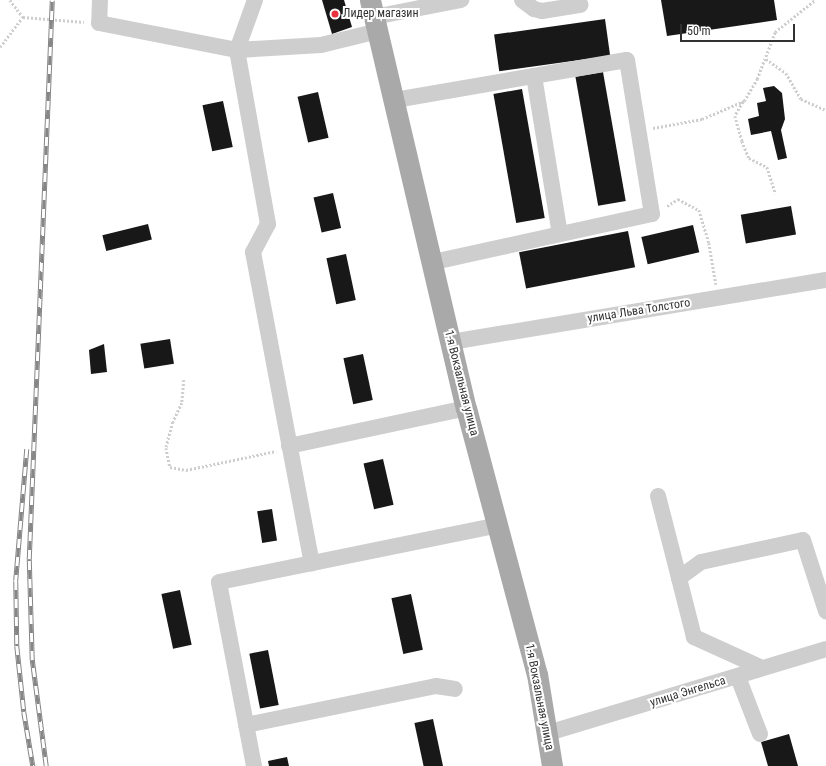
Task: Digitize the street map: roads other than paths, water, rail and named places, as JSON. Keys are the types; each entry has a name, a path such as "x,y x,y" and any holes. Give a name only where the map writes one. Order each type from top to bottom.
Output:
{"main road":[{"name":"1-я Вокзальная улица","path":"374,16 395,100 466,408 537,674 548,733 552,766"}],"street":[{"path":"100,0 99,23 237,50 321,45 374,16 461,0"},
{"path":"255,0 237,50 268,224 253,252 312,563"},
{"path":"522,0 534,9 542,11 581,5"},
{"path":"395,100 627,60 652,214 433,262"},
{"path":"534,76 560,234"},
{"name":"улица Льва Толстого","path":"451,342 826,280"},
{"path":"289,446 466,408"},
{"path":"658,496 694,636 762,668"},
{"path":"254,766 219,582 498,525"},
{"path":"679,578 701,562 803,540 826,611"},
{"name":"улица Энгельса","path":"548,733 738,677 826,648"},
{"path":"738,677 760,734"},
{"path":"246,725 436,686 455,689"}],"railway":[{"path":"46,766 32,660 29,559 52,0"},
{"path":"27,449 16,581 17,646 24,712 33,766"}],"place":[{"name":"Лидер магазин","path":"335,14"}]}
